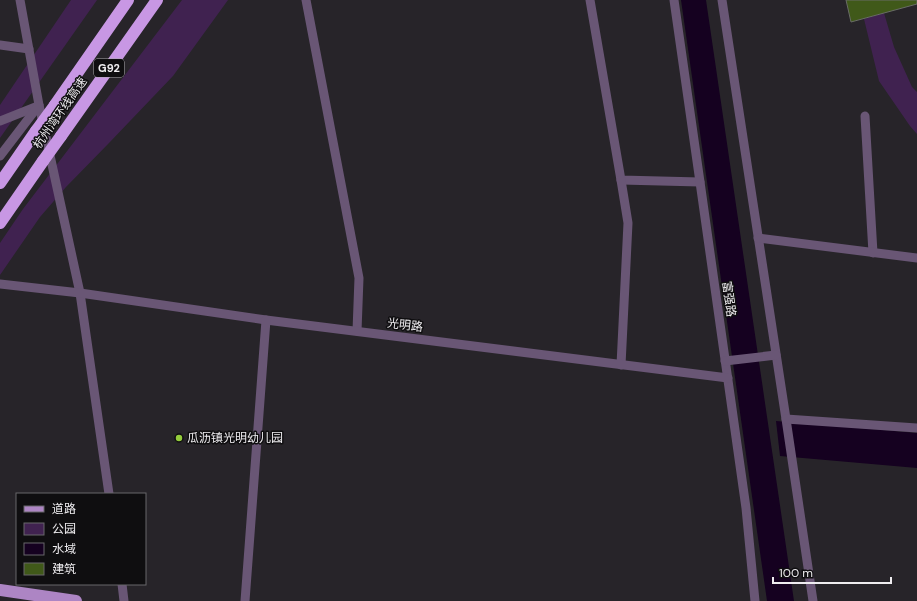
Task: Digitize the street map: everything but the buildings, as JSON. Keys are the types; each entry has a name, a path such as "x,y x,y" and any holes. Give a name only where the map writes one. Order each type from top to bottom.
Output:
{"highway":[{"name":"杭州湾环线高速","path":"0,183 128,0"},
{"name":"杭州湾环线高速","path":"0,223 157,0"}],"main road":[{"path":"0,590 76,601"}],"street":[{"path":"20,0 39,106 80,293 109,493"},
{"path":"306,0 359,278 357,331"},
{"path":"590,0 628,223 621,365"},
{"name":"富强路","path":"674,0 700,182 728,361 728,378 746,508 755,601"},
{"path":"722,0 813,601"},
{"path":"0,44 29,49"},
{"path":"0,121 39,106"},
{"path":"0,156 39,106"},
{"path":"865,116 873,253"},
{"path":"621,180 700,182"},
{"path":"758,238 917,258"},
{"name":"光明路","path":"0,284 80,293 266,320 728,378"},
{"path":"245,601 266,320"},
{"path":"728,361 776,355"},
{"path":"786,420 917,428"},
{"path":"122,585 124,601"}],"green space":[{"path":"71,0 97,0 0,138 0,105"},
{"path":"182,0 228,0 173,76 66,187 40,217 0,275 0,243 23,209"},
{"path":"884,13 894,47 912,87 917,92 917,134 879,81 864,19"}],"water":[{"path":"681,0 706,0 794,601 767,601"},
{"path":"776,421 917,433 917,468 780,456"}],"place":[{"name":"瓜沥镇光明幼儿园","path":"179,438"}]}
